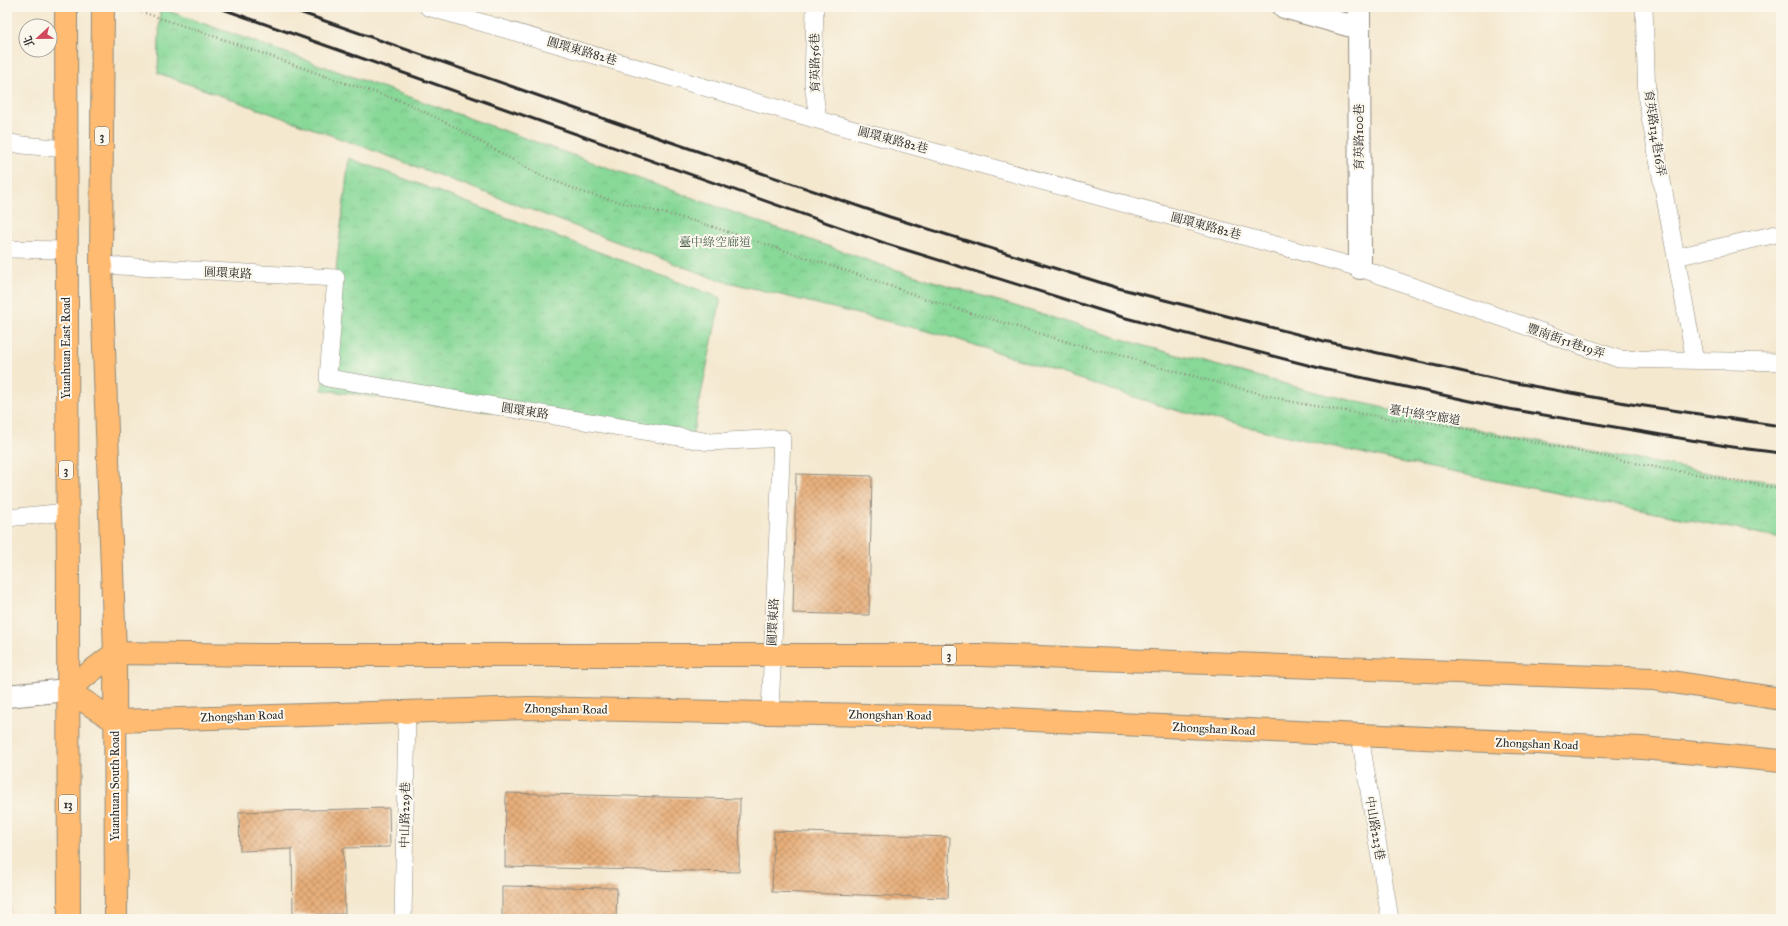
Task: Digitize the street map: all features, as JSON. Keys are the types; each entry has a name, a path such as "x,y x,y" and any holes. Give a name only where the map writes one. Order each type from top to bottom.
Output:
{"main road":[{"name":"Yuanhuan East Road","path":"66,7 67,690"},
{"name":"3","path":"103,7 101,265 115,653 260,655 980,655 1653,680 1781,699"},
{"path":"115,653 67,690 115,720"},
{"name":"Yuanhuan South Road","path":"115,653 116,919"},
{"name":"13","path":"67,690 68,919"},
{"name":"Zhongshan Road","path":"115,720 408,710 530,708 770,712 977,718 1642,748 1781,761"}],"street":[{"path":"1284,7 1359,17"},
{"name":"育英路100巷","path":"1359,17 1360,268"},
{"path":"7,696 67,690"}],"lane":[{"name":"圓環東路82巷","path":"428,7 449,10 818,120 1360,268"},
{"name":"育英路56巷","path":"814,7 813,83 818,120"},
{"name":"育英路134巷16弄","path":"1644,7 1647,100 1695,361"},
{"path":"7,142 22,145 66,149"},
{"path":"1676,257 1781,233"},
{"path":"7,249 66,250"},
{"name":"圓環東路","path":"101,265 336,278 328,378 709,442 782,438 770,712"},
{"name":"豐南街51巷19弄","path":"1360,268 1619,359 1781,362"},
{"path":"7,518 66,512"},
{"name":"中山路229巷","path":"403,919 408,710"},
{"name":"中山路223巷","path":"1360,736 1390,919"}],"path":[{"name":"臺中綠空廊道","path":"127,7 225,40 332,79 402,101 449,124 540,175 585,193 701,223 874,280 931,301 1071,343 1124,355 1150,365 1297,403 1393,419 1435,423 1644,465 1781,489"}],"shaded area":[{"path":"7,863 11,873 12,919 7,919"}],"green space":[{"path":"7,7 11,7 11,28 7,27"},
{"name":"臺中綠空廊道","path":"160,8 878,264 1148,347 1319,393 1490,432 1725,476 1781,483 1781,538 1396,461 1174,410 947,336 716,279 361,146 158,73"},
{"path":"349,158 721,298 692,438 322,390"}],"building":[{"path":"796,474 872,476 869,615 793,613"},
{"path":"506,793 740,799 739,872 505,867"},
{"path":"389,808 390,847 343,848 345,914 293,915 292,849 240,851 239,812"},
{"path":"774,831 950,837 948,898 772,892"},
{"path":"502,886 617,888 616,919 502,919"}],"railway":[{"path":"217,7 887,244 1122,317 1327,370 1503,408 1732,447 1781,453"},
{"path":"285,7 890,217 1118,288 1324,341 1505,381 1631,404 1781,426"}]}
